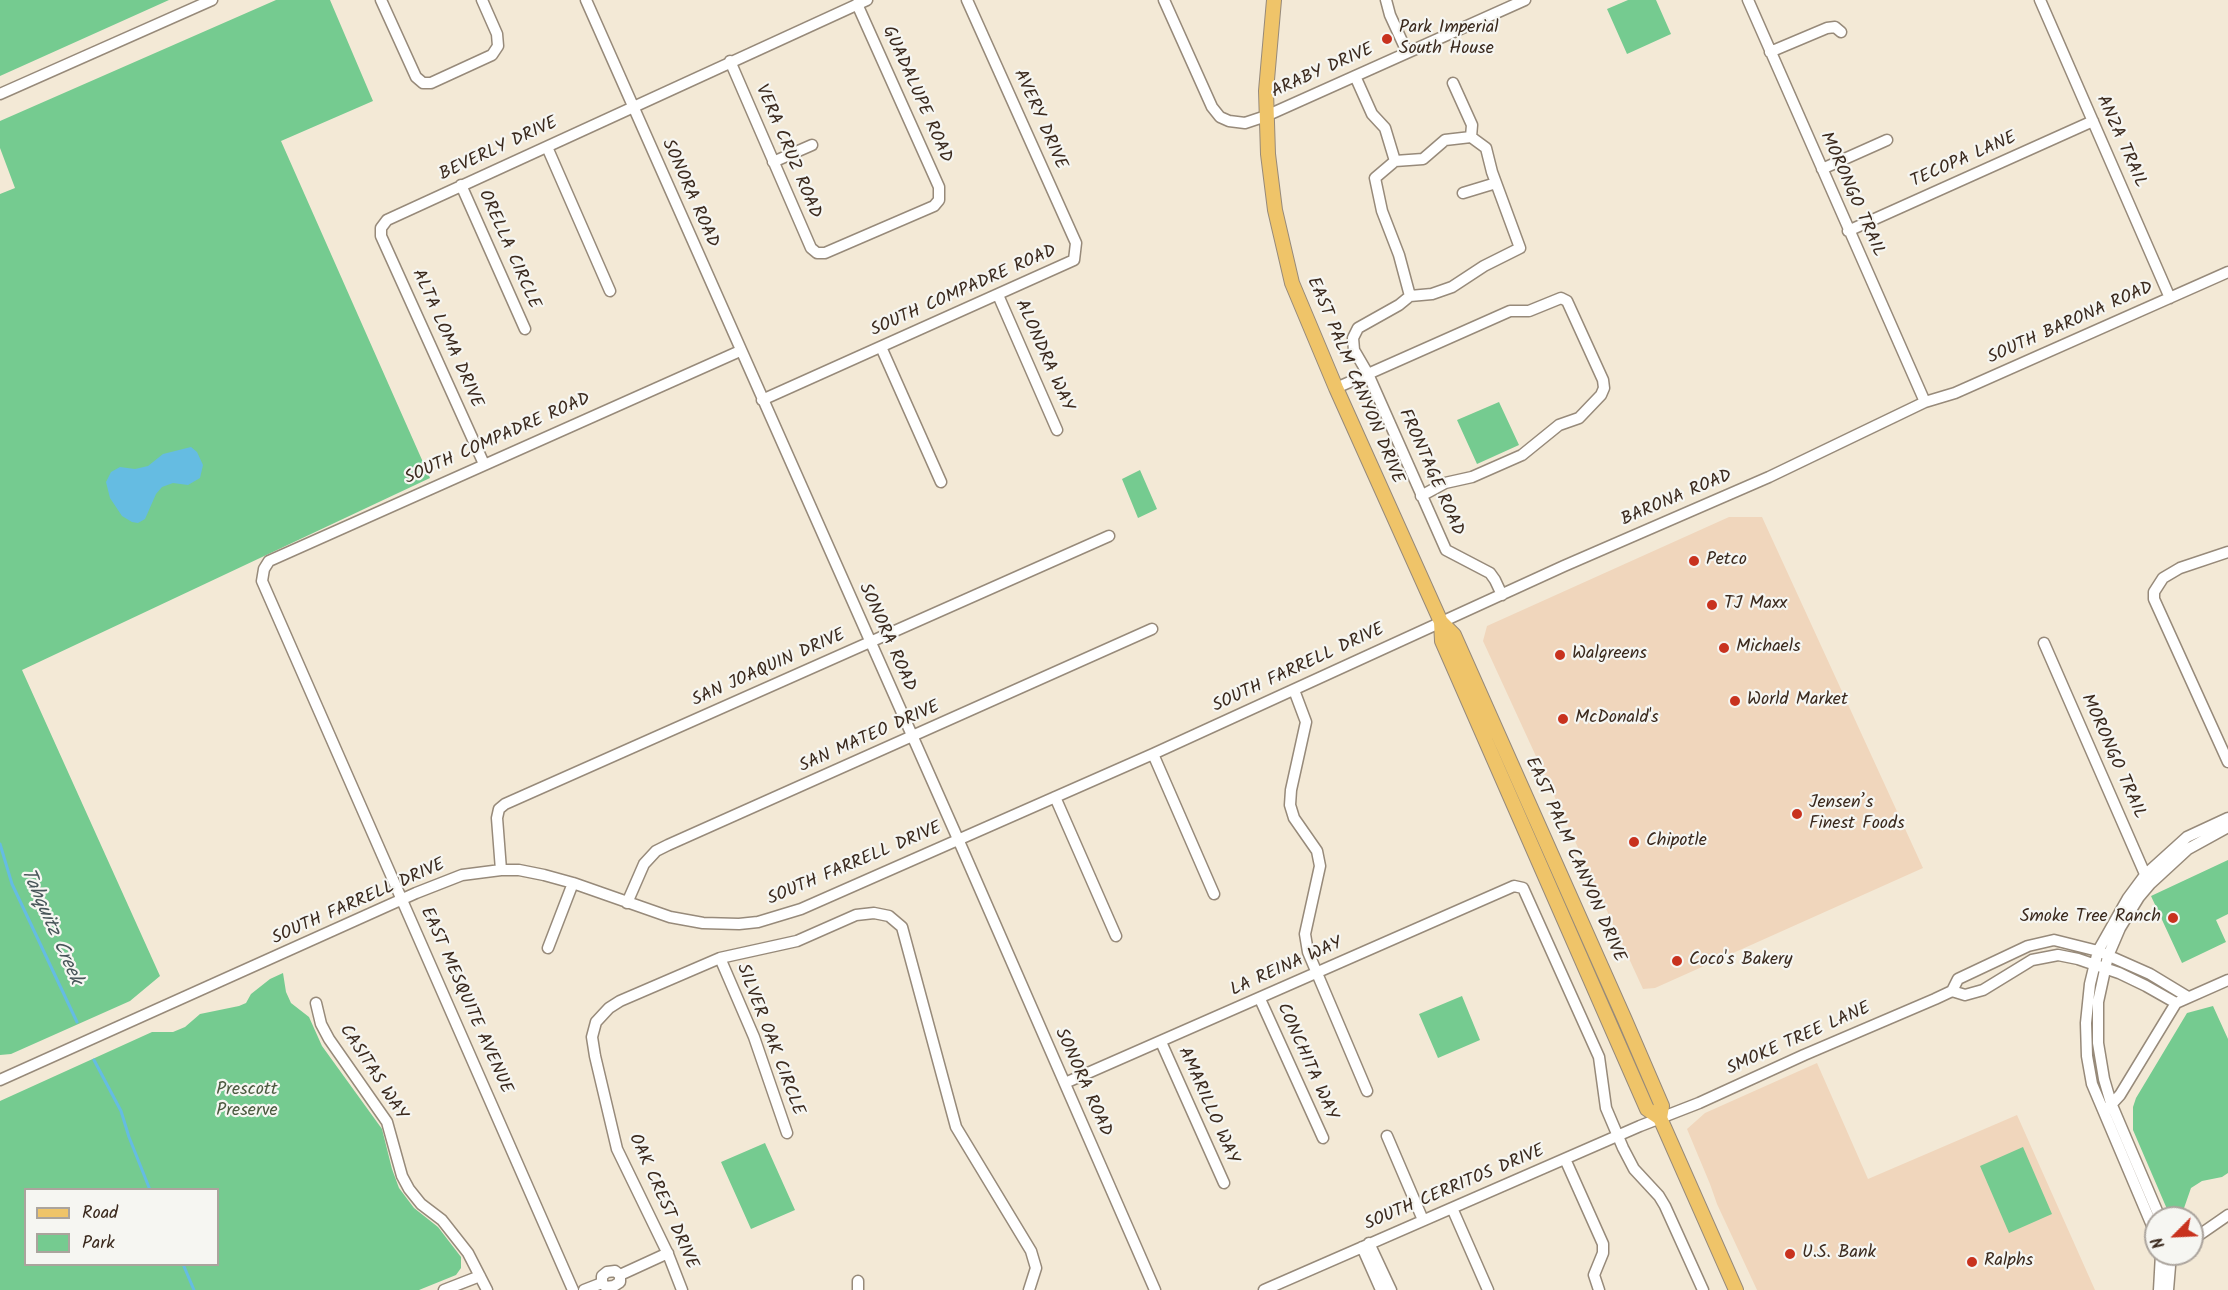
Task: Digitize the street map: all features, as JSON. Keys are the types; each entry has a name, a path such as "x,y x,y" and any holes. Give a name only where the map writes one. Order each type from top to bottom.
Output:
{"main road":[{"name":"EAST PALM CANYON DRIVE","path":"1274,0 1266,91 1268,154 1275,210 1289,273 1303,314 1440,622 1454,635 1620,1009 1662,1106 1660,1118 1736,1290"}],"street":[{"path":"0,94 212,0"},
{"path":"381,0 416,77 423,83 431,83 492,55 498,46 497,34 482,0"},
{"name":"SONORA ROAD","path":"586,0 1155,1290"},
{"name":"AVERY DRIVE","path":"967,0 1076,243 1076,254"},
{"name":"ARABY DRIVE","path":"1164,0 1216,112 1229,121 1245,123 1266,116 1525,0"},
{"path":"1386,0 1390,15 1407,52"},
{"name":"MORONGO TRAIL","path":"1748,0 1925,402"},
{"name":"ANZA TRAIL","path":"2040,0 2170,297"},
{"name":"BEVERLY DRIVE","path":"381,228 387,220 461,185 862,2"},
{"name":"GUADALUPE ROAD","path":"817,253 825,253 934,206 939,200 939,187 862,2"},
{"path":"1770,52 1827,28 1835,27 1842,32"},
{"name":"VERA CRUZ ROAD","path":"730,62 811,248 817,253"},
{"path":"1356,75 1372,114 1385,128 1395,161"},
{"path":"1453,83 1472,125 1471,137"},
{"name":"TECOPA LANE","path":"1848,231 2094,121"},
{"path":"1471,137 1486,148 1520,248 1484,266 1452,287 1432,294 1410,296 1399,255 1382,210 1375,178 1395,161 1423,159 1445,140 1471,137"},
{"path":"1822,169 1887,140"},
{"path":"773,162 812,145"},
{"path":"547,147 610,291"},
{"path":"1462,193 1496,183"},
{"name":"ORELLA CIRCLE","path":"461,185 525,329"},
{"name":"ALTA LOMA DRIVE","path":"381,228 381,237 484,464"},
{"name":"SOUTH COMPADRE ROAD","path":"762,400 1064,266 1074,260 1076,254"},
{"name":"SOUTH BARONA ROAD","path":"1925,402 1955,393 2228,272"},
{"name":"ALONDRA WAY","path":"998,295 1057,430"},
{"name":"FRONTAGE ROAD","path":"1410,296 1399,305 1358,328 1353,338 1354,350 1368,374 1446,550 1490,573 1496,580 1502,595"},
{"path":"1336,388 1510,311 1529,311 1561,298 1567,301 1603,380 1604,388 1601,395 1579,418 1559,425 1522,455 1472,477 1445,483 1421,496"},
{"path":"881,347 941,482"},
{"name":"SOUTH COMPADRE ROAD","path":"269,561 740,351"},
{"name":"BARONA ROAD","path":"1440,622 1769,477 1925,402"},
{"name":"SAN JOAQUIN DRIVE","path":"501,870 497,818 499,809 505,804 1109,536"},
{"path":"2228,552 2180,568 2163,578 2154,592 2154,599 2228,762"},
{"name":"EAST MESQUITE AVENUE","path":"269,561 264,569 262,581 573,1290"},
{"name":"SOUTH FARRELL DRIVE","path":"0,1080 402,900 462,876 501,870 527,872 573,883 670,917 722,925 758,922 801,909 1153,754 1440,622"},
{"name":"SAN MATEO DRIVE","path":"627,903 644,864 656,851 1152,629"},
{"name":"MORONGO TRAIL","path":"2044,643 2147,879"},
{"path":"1294,690 1306,722 1290,790 1290,805 1294,818 1317,851 1320,866 1305,934 1308,952 1367,1091"},
{"path":"1153,754 1214,894"},
{"path":"1055,797 1116,936"},
{"path":"2144,1207 2092,1084 2087,1056 2086,1023 2103,953 2139,897 2147,879 2187,837 2228,818"},
{"path":"2147,879 2188,849 2228,827"},
{"path":"548,948 573,883"},
{"name":"LA REINA WAY","path":"1065,1083 1514,886 1523,888 1599,1057 1606,1108 1618,1136"},
{"path":"720,958 797,941 856,915 874,913 889,916 902,927 956,1127 1032,1251 1036,1268 1031,1287"},
{"name":"SMOKE TREE LANE","path":"1660,1118 1952,991 1958,979 1997,960 2028,946 2054,940 2103,953 2150,974 2188,997"},
{"name":"SMOKE TREE LANE","path":"1952,991 1965,995 1983,990 2032,960 2058,955 2100,966 2146,986 2176,1003"},
{"name":"OAK CREST DRIVE","path":"682,1290 668,1253 617,1149 592,1037 596,1022 609,1008 620,1001 720,958"},
{"name":"SILVER OAK CIRCLE","path":"720,958 754,1037 787,1133"},
{"path":"1997,960 2005,976"},
{"path":"2100,966 2098,1002 2100,1061 2111,1103 2155,1206"},
{"path":"2104,1113 2120,1095 2176,1003 2228,980"},
{"name":"CONCHITA WAY","path":"1260,999 1323,1138"},
{"name":"CASITAS WAY","path":"316,1003 321,1024 328,1039 387,1122 402,1176 409,1189 422,1204 442,1220 468,1253 487,1290"},
{"name":"AMARILLO WAY","path":"1161,1042 1224,1183"},
{"name":"SOUTH CERRITOS DRIVE","path":"1264,1290 1660,1118"},
{"path":"1387,1136 1423,1220"},
{"path":"1618,1136 1635,1169 1665,1206 1703,1290"},
{"path":"1565,1159 1603,1244 1603,1252 1594,1275 1599,1290"},
{"path":"1452,1208 1488,1290"},
{"path":"2204,1232 2228,1215"},
{"path":"1366,1245 1381,1290"},
{"path":"1366,1245 1391,1290"},
{"path":"584,1290 602,1282 602,1276 607,1272 615,1271 620,1275 668,1253"},
{"path":"2159,1290 2160,1266"},
{"path":"2168,1290 2170,1266"},
{"path":"444,1290 480,1276"}],"shaded area":[{"path":"1729,517 1762,517 1923,868 1655,988 1643,989 1483,641 1487,626"},
{"path":"1817,1063 1868,1179 2017,1115 2095,1290 1757,1290 1717,1204 1687,1129 1705,1113"}],"green space":[{"path":"0,0 169,0 0,76"},
{"path":"276,0 330,0 373,101 281,141 430,478 22,670 160,976 130,1001 11,1054 0,1055 0,194 15,188 0,148 0,121"},
{"path":"1628,0 1656,0 1671,34 1627,54 1607,9"},
{"path":"1499,402 1519,445 1477,464 1457,420"},
{"path":"1140,470 1157,509 1138,518 1122,479"},
{"path":"2228,860 2228,914 2216,920 2226,942 2182,963 2151,896"},
{"name":"Prescott Preserve","path":"283,973 286,992 291,1003 309,1017 322,1046 382,1129 399,1188 414,1208 438,1227 461,1257 461,1268 456,1275 419,1290 0,1290 0,1101 152,1032 173,1032 185,1027 200,1014 239,1006 246,1003 251,994 270,979"},
{"path":"1462,996 1480,1040 1438,1058 1419,1014"},
{"path":"2213,1006 2228,1039 2228,1173 2222,1177 2202,1181 2191,1188 2185,1206 2166,1206 2133,1130 2133,1107 2136,1098 2187,1013"},
{"path":"765,1143 795,1210 751,1229 721,1162"},
{"path":"2023,1147 2052,1214 2009,1233 1980,1166"}],"water":[{"path":"191,447 197,452 203,465 200,478 188,485 173,483 162,487 156,494 145,519 138,523 122,516 110,498 106,482 111,472 120,467 135,469 148,466 163,454"}],"waterway":[{"name":"Tahquitz Creek","path":"0,844 12,884 77,1022"},
{"name":"Tahquitz Creek","path":"94,1060 121,1111 149,1188"},
{"name":"Tahquitz Creek","path":"184,1266 194,1290"}],"place":[{"name":"Park Imperial South House","path":"1387,39"},
{"name":"Petco","path":"1694,561"},
{"name":"TJ Maxx","path":"1712,605"},
{"name":"Michaels","path":"1724,648"},
{"name":"Walgreens","path":"1560,655"},
{"name":"World Market","path":"1735,701"},
{"name":"McDonald's","path":"1563,719"},
{"name":"Jensen’s Finest Foods","path":"1797,814"},
{"name":"Chipotle","path":"1634,842"},
{"name":"Smoke Tree Ranch","path":"2173,918"},
{"name":"Coco's Bakery","path":"1677,961"},
{"name":"U.S. Bank","path":"1790,1254"},
{"name":"Ralphs","path":"1972,1262"}]}
